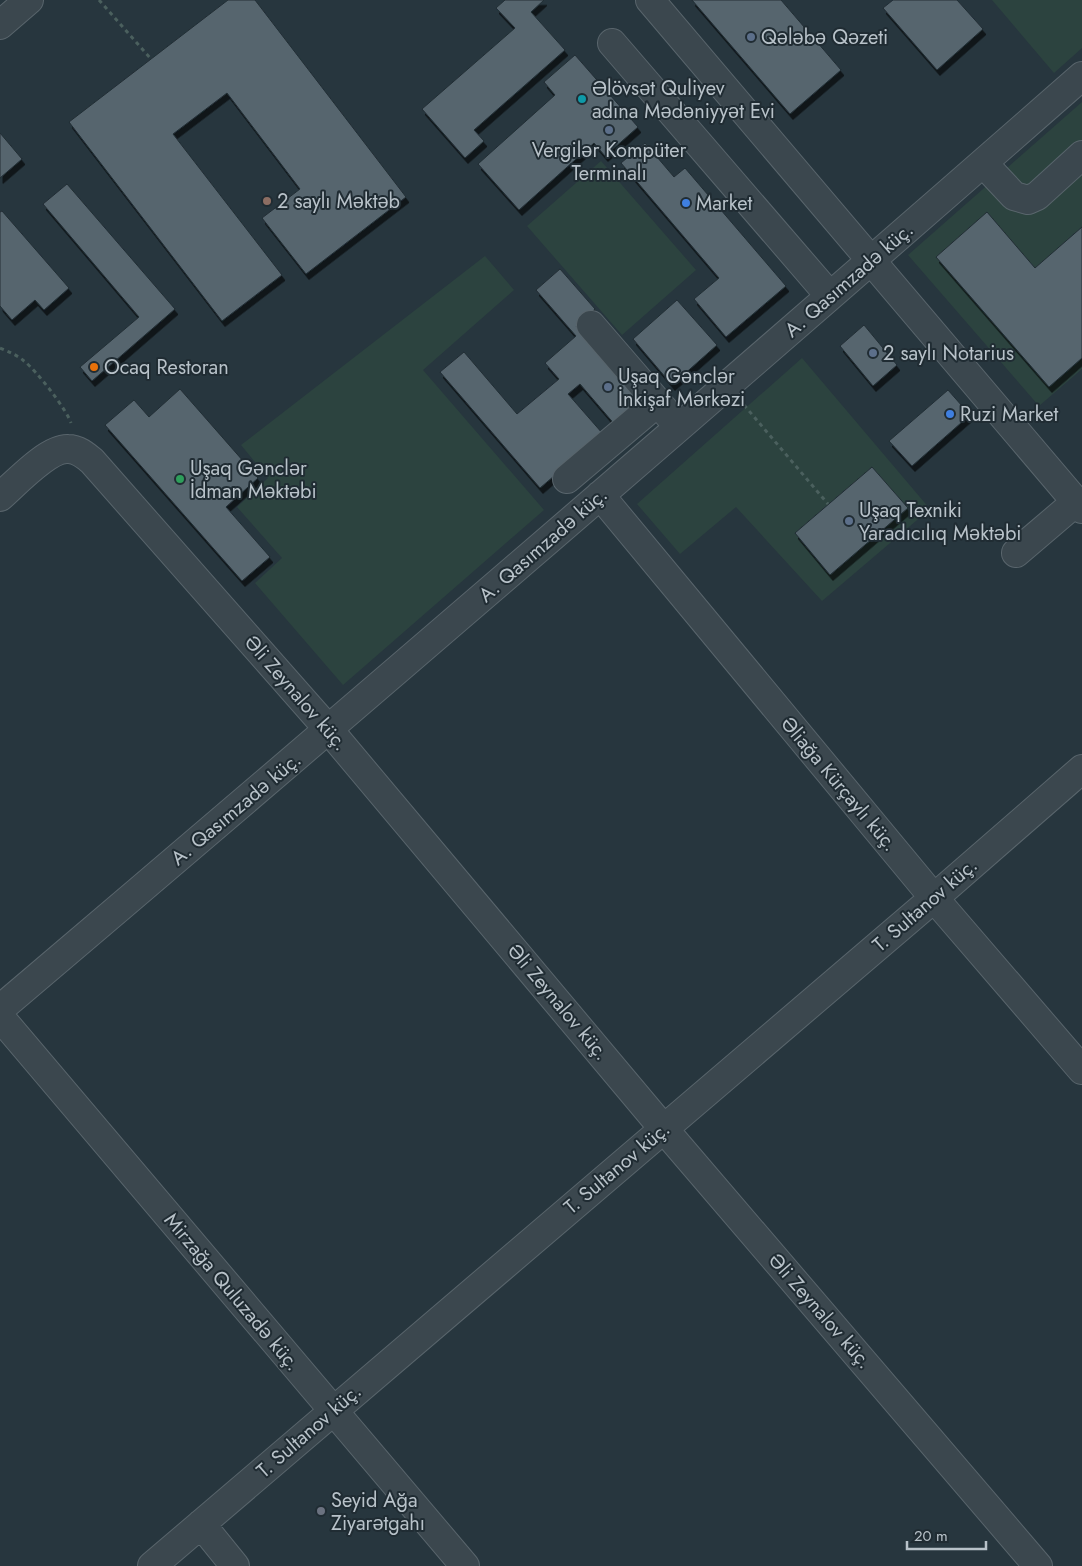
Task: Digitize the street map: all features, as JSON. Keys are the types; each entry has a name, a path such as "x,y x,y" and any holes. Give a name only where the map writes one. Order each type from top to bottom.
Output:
{"street":[{"path":"0,25 29,0"},
{"path":"650,0 1079,506 1016,553"},
{"path":"612,43 830,296"},
{"name":"A. Qasımzadə küç.","path":"0,1009 329,730 1082,76"},
{"path":"983,163 1014,196 1028,200 1037,196 1082,155"},
{"path":"591,325 679,427"},
{"path":"567,479 658,402"},
{"path":"0,497 47,456 58,450 69,449"},
{"name":"Əli Zeynalov küç.","path":"69,449 82,452 92,461 329,730 663,1128 1038,1566"},
{"name":"Əliağa Kürçaylı küç.","path":"600,495 934,898 1082,1070"},
{"name":"T. Sultanov küç.","path":"152,1566 934,898 1082,769"},
{"name":"Mirzağa Quluzadə küç.","path":"0,1017 465,1566"},
{"path":"201,1524 236,1566"}],"path":[{"path":"100,0 150,60"},
{"path":"0,348 12,353 25,362 62,405 69,416 72,426 69,449"},
{"path":"727,385 828,504"}],"green space":[{"path":"992,0 1082,0 1082,48 1054,73"},
{"path":"1082,102 1082,369 1039,406 908,255"},
{"path":"601,161 696,270 622,335 527,226"},
{"path":"485,256 514,290 423,370 544,510 343,685 255,583 282,558 237,507 268,478 241,445"},
{"path":"802,358 930,509 822,601 736,507 680,554 637,504"}],"building":[{"path":"228,0 255,0 406,197 306,274 262,218 300,189 227,93 173,134 282,275 222,321 69,122"},
{"path":"505,0 544,0 531,12 565,50 474,130 484,141 465,158 422,109 515,28 496,8"},
{"path":"692,0 781,0 841,70 790,114"},
{"path":"893,0 957,0 983,29 937,70 883,8"},
{"path":"575,55 638,127 605,156 594,143 519,210 478,164 555,95 544,82"},
{"path":"0,133 22,159 0,178"},
{"path":"645,143 674,177 685,168 786,286 726,337 694,299 719,278 621,163"},
{"path":"67,184 175,309 92,381 80,367 139,317 43,204"},
{"path":"2,211 69,288 44,310 35,300 12,320 0,306 0,212"},
{"path":"987,212 1035,268 1082,227 1082,358 1049,387 936,257"},
{"path":"560,269 595,309 576,326 643,403 616,426 580,384 568,394 603,434 540,488 440,372 464,352 517,414 559,379 545,363 576,336 536,290"},
{"path":"677,300 717,345 672,385 633,339"},
{"path":"864,325 897,365 873,386 840,346"},
{"path":"180,389 258,478 226,507 270,557 242,581 105,425 134,400 149,417"},
{"path":"948,390 970,415 912,466 889,441"},
{"path":"872,467 908,508 830,575 795,533"}],"place":[{"name":"Qələbə Qəzeti","path":"751,37"},
{"name":"Əlövsət Quliyev adına Mədəniyyət Evi","path":"582,99"},
{"name":"Vergilər Kompüter Terminalı","path":"609,130"},
{"name":"2 saylı Məktəb","path":"267,201"},
{"name":"Market","path":"686,203"},
{"name":"2 saylı Notarius","path":"873,353"},
{"name":"Ocaq Restoran","path":"94,367"},
{"name":"Uşaq Gənclər İnkişaf Mərkəzi","path":"608,387"},
{"name":"Ruzi Market","path":"950,414"},
{"name":"Uşaq Gənclər İdman Məktəbi","path":"180,479"},
{"name":"Uşaq Texniki Yaradıcılıq Məktəbi","path":"849,521"},
{"name":"Seyid Ağa Ziyarətgahı","path":"321,1511"}]}
